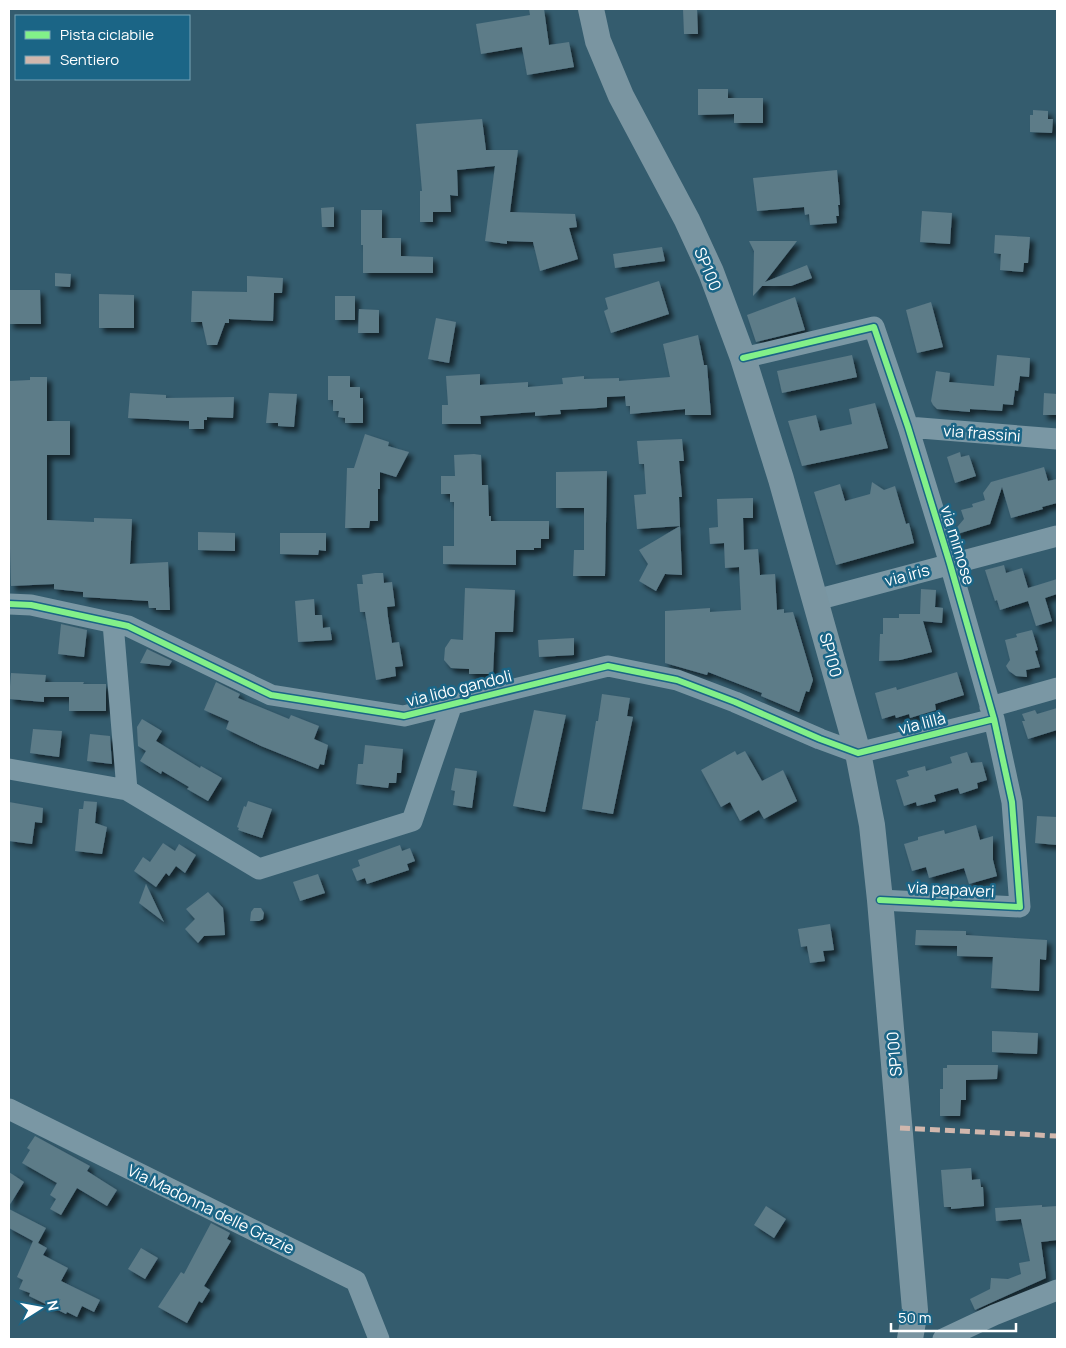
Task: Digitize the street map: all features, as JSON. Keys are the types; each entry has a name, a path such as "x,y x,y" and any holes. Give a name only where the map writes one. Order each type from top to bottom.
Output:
{"main road":[{"name":"SP100","path":"591,9 598,41 621,96 686,220 710,272 743,358 781,479 858,753 872,825 880,900 915,1310 910,1339"}],"street":[{"name":"via mimose","path":"743,358 874,327 908,427 950,564 992,713 1012,802 1020,907"},
{"name":"via frassini","path":"908,427 1057,439"},
{"name":"via iris","path":"816,600 1057,536"},
{"name":"via lido gandoli","path":"9,604 31,605 128,626 271,695 404,716 608,666 678,680 858,753"},
{"path":"113,623 127,790"},
{"name":"via lillà","path":"858,753 992,713 1057,688"},
{"path":"9,769 127,790 259,869 412,822 452,704"},
{"name":"via papaveri","path":"880,900 1020,907"},
{"name":"Via Madonna delle Grazie","path":"9,1109 356,1281 379,1339"},
{"path":"943,1339 994,1314 1057,1290"}],"building":[{"path":"529,9 544,9 549,45 569,42 574,67 527,75 522,47 481,54 476,24 530,15"},
{"path":"683,9 697,9 698,34 684,34"},
{"path":"698,89 728,89 728,98 763,98 763,123 734,123 734,114 698,115"},
{"path":"1033,110 1048,111 1048,119 1053,119 1052,133 1030,132 1030,115 1033,115"},
{"path":"482,119 486,150 518,150 510,212 575,214 577,227 569,228 578,259 540,271 533,242 507,241 507,244 485,241 495,166 457,170 458,196 450,195 451,212 433,212 433,222 420,222 420,191 422,191 416,124"},
{"path":"837,170 840,205 838,205 839,216 836,216 837,223 810,225 809,214 805,215 804,207 757,211 753,178"},
{"path":"334,207 334,227 322,227 321,208"},
{"path":"361,210 382,210 382,238 401,238 401,256 433,257 433,273 363,273"},
{"path":"922,211 952,213 950,244 920,242"},
{"path":"995,235 1030,237 1028,263 1024,263 1023,272 1000,270 1001,254 994,253"},
{"path":"749,241 797,241 765,282 807,265 812,278 791,286 762,286 753,296 754,251"},
{"path":"662,247 665,261 615,268 613,254"},
{"path":"55,273 71,274 70,287 55,286"},
{"path":"247,276 283,278 282,293 274,293 273,321 229,319 229,323 225,323 217,345 207,345 202,322 191,322 192,291 247,292"},
{"path":"659,281 669,314 611,333 604,311 608,309 605,298"},
{"path":"9,290 40,290 41,324 9,324"},
{"path":"99,294 134,295 134,328 99,328"},
{"path":"335,296 355,296 355,320 335,320"},
{"path":"795,297 805,330 756,342 747,315"},
{"path":"931,302 943,347 917,353 906,310"},
{"path":"359,309 379,310 379,333 358,333"},
{"path":"436,318 456,322 449,363 428,359"},
{"path":"698,335 704,365 707,365 711,415 685,415 685,409 630,414 630,406 626,406 625,396 607,397 607,407 560,410 561,414 535,416 535,412 480,416 481,424 442,424 442,405 448,405 446,376 480,374 480,385 528,382 528,387 563,384 562,378 584,376 584,379 619,378 619,381 670,377 663,344"},
{"path":"852,355 857,377 782,393 777,371"},
{"path":"997,355 1030,358 1029,377 1020,376 1018,391 1015,390 1013,405 1003,404 1002,411 970,409 970,412 937,409 933,405 931,401 936,371 950,373 949,382 994,386"},
{"path":"328,376 350,376 350,387 360,387 360,398 363,398 363,423 345,423 345,418 338,417 339,411 333,411 333,400 328,400"},
{"path":"30,377 47,377 47,421 70,421 70,455 47,455 47,520 94,522 94,518 132,519 130,564 168,562 170,610 149,608 148,601 83,597 83,592 54,589 54,584 11,586 9,381 30,380"},
{"path":"130,393 166,395 166,398 234,397 233,418 207,417 207,420 204,420 204,429 189,429 189,421 128,418"},
{"path":"269,393 297,394 294,427 278,426 278,423 266,423"},
{"path":"1044,393 1057,394 1057,415 1043,415"},
{"path":"875,403 888,448 802,466 788,421 816,415 820,431 852,424 849,409"},
{"path":"365,434 389,442 388,446 409,452 396,477 380,472 378,521 370,521 369,528 345,528 347,468 354,468"},
{"path":"682,439 684,461 679,461 682,497 679,497 680,526 637,529 634,495 646,494 644,464 639,464 637,441"},
{"path":"960,452 961,457 969,455 976,476 955,483 947,457"},
{"path":"454,455 481,455 482,485 488,485 489,516 491,516 491,521 549,521 549,539 541,539 541,548 516,550 516,565 443,564 443,546 454,546 454,502 450,502 450,494 441,494 441,476 455,476"},
{"path":"1044,467 1048,481 1057,479 1057,503 1011,518 1002,487 990,524 954,535 953,532 964,519 961,510 973,507 972,504 985,500 983,493 991,482"},
{"path":"607,471 605,576 573,576 574,550 584,550 584,508 556,508 556,472"},
{"path":"872,482 884,490 895,486 906,524 909,523 914,543 836,565 814,492 840,484 845,501 870,494"},
{"path":"753,498 753,518 743,518 744,550 758,549 760,575 775,574 777,610 784,609 784,613 793,612 813,680 809,692 806,691 799,712 761,696 762,693 708,672 707,675 665,663 665,611 710,608 710,612 741,610 739,567 725,568 724,543 710,544 709,528 718,527 717,499"},
{"path":"680,526 682,575 665,574 656,591 639,581 648,564 639,550"},
{"path":"198,532 235,533 235,551 198,550"},
{"path":"280,533 326,533 326,551 319,550 318,555 280,554"},
{"path":"1004,565 1006,573 1022,568 1028,588 1057,579 1057,594 1045,598 1052,621 1036,626 1028,601 1000,610 997,600 995,601 985,570"},
{"path":"383,573 384,583 392,582 395,606 387,607 388,617 392,643 399,642 403,666 395,667 396,676 376,680 365,612 360,612 357,584 363,584 362,575"},
{"path":"465,588 515,590 513,632 495,632 493,674 469,674 469,669 451,668 444,660 445,648 451,639 463,640"},
{"path":"921,589 936,590 935,607 943,608 942,623 923,621 932,652 900,660 879,661 880,634 883,634 883,618 899,618 899,614 920,614"},
{"path":"314,599 315,615 322,615 323,628 330,627 332,640 298,642 295,601"},
{"path":"61,624 87,630 84,657 58,654"},
{"path":"1032,630 1038,650 1035,651 1040,667 1026,670 1027,677 1016,676 1006,666 1010,660 1005,640 1017,637 1016,634"},
{"path":"574,638 574,655 539,657 538,640"},
{"path":"147,649 172,661 169,666 140,663"},
{"path":"957,672 964,695 935,704 936,710 910,718 909,714 896,718 895,715 882,719 875,693 896,687 897,690"},
{"path":"11,673 46,675 45,682 106,684 106,711 69,711 69,697 44,697 44,702 9,699"},
{"path":"216,682 240,694 238,698 289,719 291,715 319,726 314,739 328,745 324,765 320,764 318,769 261,746 226,729 229,721 204,710"},
{"path":"602,694 630,698 627,716 633,717 613,814 582,809"},
{"path":"1057,708 1057,730 1028,739 1022,721 1025,721 1022,714 1035,710 1037,714"},
{"path":"534,710 566,715 545,812 513,806"},
{"path":"142,719 162,731 156,741 200,768 201,766 222,778 208,801 162,771 161,774 140,761 146,751 138,746 137,727"},
{"path":"33,729 62,731 59,757 30,753"},
{"path":"90,734 110,736 112,764 87,761"},
{"path":"365,745 403,749 401,773 397,773 396,783 389,783 388,788 356,784 358,764 363,764"},
{"path":"735,751 737,755 745,751 762,781 783,770 797,801 764,819 759,810 740,821 730,802 721,807 701,770"},
{"path":"967,752 971,763 982,762 987,780 977,783 978,788 960,794 958,788 934,795 936,801 917,806 916,802 904,806 896,780 909,776 907,771 925,766 926,771 952,763 950,757"},
{"path":"455,768 477,771 472,808 453,805 455,791 451,790"},
{"path":"84,801 97,802 95,823 107,827 102,854 75,851 79,809 83,809"},
{"path":"248,801 272,809 262,838 238,830 239,828 237,827 244,806 246,807"},
{"path":"9,802 43,808 42,823 35,822 32,844 9,841"},
{"path":"1037,816 1057,817 1057,845 1035,843"},
{"path":"976,825 980,840 993,836 993,860 997,876 969,884 964,868 929,878 926,867 912,871 904,844 918,840 918,837 944,830 945,834"},
{"path":"163,843 175,851 179,844 196,855 185,873 176,866 169,876 166,873 156,887 134,871 143,857 150,862"},
{"path":"400,845 402,851 410,848 415,861 407,864 409,870 367,884 365,878 357,881 352,869 360,866 358,860"},
{"path":"318,874 325,893 300,901 293,882"},
{"path":"146,884 164,922 139,903"},
{"path":"208,892 223,908 225,935 204,936 198,943 185,929 195,919 186,909"},
{"path":"254,908 261,908 264,913 263,919 250,921 251,912"},
{"path":"830,924 834,950 823,951 825,961 810,963 807,946 801,947 798,929"},
{"path":"916,930 966,931 966,935 1047,940 1046,960 1040,959 1039,991 991,988 993,957 957,956 957,946 915,945"},
{"path":"992,1031 1038,1033 1037,1054 992,1052"},
{"path":"947,1065 998,1065 997,1079 966,1080 966,1100 961,1100 960,1116 940,1116 940,1089 943,1089 943,1068 947,1068"},
{"path":"35,1136 90,1166 87,1171 117,1190 107,1206 77,1188 61,1215 50,1209 56,1199 50,1195 57,1183 22,1163 30,1150 27,1148"},
{"path":"971,1168 972,1180 980,1179 981,1187 983,1187 984,1206 951,1209 951,1207 944,1207 941,1170"},
{"path":"9,1172 24,1182 9,1206"},
{"path":"1042,1205 1042,1207 1057,1206 1057,1240 1041,1242 1046,1278 975,1310 970,1299 990,1289 991,1278 1008,1279 1021,1274 1019,1263 1030,1261 1021,1219 996,1221 995,1208"},
{"path":"766,1206 786,1219 774,1238 754,1225"},
{"path":"9,1209 46,1228 38,1243 47,1248 43,1255 68,1268 61,1281 100,1300 94,1312 82,1306 77,1317 67,1312 66,1314 29,1296 30,1293 19,1289 23,1280 17,1277 33,1241 9,1228"},
{"path":"211,1223 230,1233 227,1239 231,1241 204,1286 210,1290 202,1303 199,1301 187,1323 158,1307 181,1272 184,1274"},
{"path":"141,1248 158,1258 145,1279 128,1269"}],"marked path":[{"path":"900,1128 1057,1136"}],"cycle path":[{"path":"743,358 874,327 908,427 950,564 994,719 1012,802 1020,907 880,900"},
{"path":"9,604 31,605 128,626 271,695 404,716 608,666 677,680 858,753 994,719"}]}
